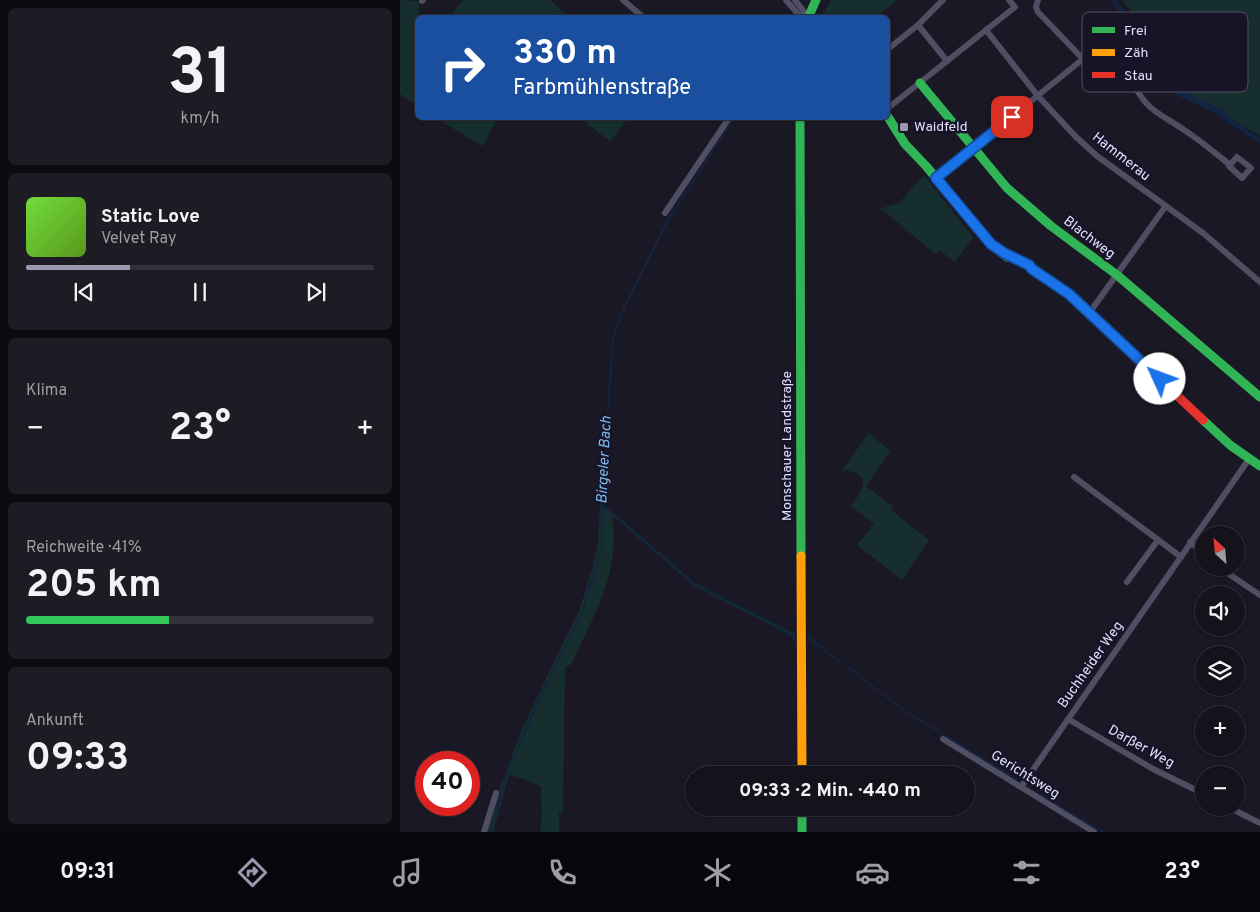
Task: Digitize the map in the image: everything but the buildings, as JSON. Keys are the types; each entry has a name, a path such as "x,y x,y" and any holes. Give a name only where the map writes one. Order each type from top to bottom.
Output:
{"street":[{"path":"622,0 640,15"},
{"path":"786,0 798,14 801,15"},
{"path":"795,0 806,15"},
{"path":"809,15 816,0"},
{"path":"890,47 918,25 943,0"},
{"path":"890,106 1015,7 1009,0"},
{"path":"1038,0 1036,7 1038,12 1082,58"},
{"path":"918,25 947,61"},
{"name":"Hammerau","path":"986,30 1060,122 1098,156 1165,207 1203,233 1260,282"},
{"path":"936,178 1082,60"},
{"name":"Blachweg","path":"920,83 1007,188 1050,226 1117,275 1260,397"},
{"path":"1137,92 1147,104 1198,139 1230,165"},
{"path":"665,213 728,120"},
{"name":"Monschauer Landstraße","path":"800,120 802,766"},
{"path":"889,120 904,142 991,244 1004,253 1022,260 1069,294 1230,445 1256,462"},
{"path":"1090,312 1165,207"},
{"name":"Buchheider Weg","path":"1021,787 1190,542 1256,462"},
{"path":"1074,477 1181,557"},
{"path":"1127,582 1158,540"},
{"path":"1190,542 1195,546"},
{"path":"1232,576 1260,595"},
{"name":"Darßer Weg","path":"1068,719 1153,769 1195,790"},
{"name":"Gerichtsweg","path":"943,739 1094,832"},
{"path":"484,832 496,793"},
{"path":"802,816 802,832"},
{"path":"1245,816 1260,824"}],"green space":[{"path":"400,0 419,1 419,15 415,15 415,105 400,94"},
{"path":"463,0 550,0 567,15 451,15"},
{"path":"831,0 897,0 878,15 823,15"},
{"path":"1122,0 1260,0 1260,136 1184,92 1248,92 1248,12 1132,12"},
{"path":"439,120 497,120 482,146"},
{"path":"582,120 627,120 610,141"},
{"path":"924,175 973,237 955,262 939,250 935,254 884,211 879,209 899,203"},
{"path":"869,433 890,451 866,486 893,507 891,510 929,540 902,580 857,545 874,524 851,506 862,488 862,478 852,471 842,470"},
{"path":"600,501 695,583 795,634 795,641 791,636 694,586 613,516 614,538 609,576 596,611 571,665 565,666 563,812 559,813 559,832 540,832 542,817 541,787 522,778 509,775 493,832 486,832 498,793 522,729 580,608 598,543"}],"water":[{"path":"1111,0 1117,0 1125,12 1119,12"},
{"path":"1174,92 1185,92 1225,111 1248,131 1260,138 1260,144 1212,112 1178,96"}],"waterway":[{"name":"Birgeler Bach","path":"496,813 506,775 533,713 583,610 602,546 602,494 613,337 624,308 668,220 733,120"},
{"path":"604,506 694,584 794,636"},
{"path":"808,637 841,663"},
{"path":"846,666 905,711 1016,779"},
{"path":"1028,788 1103,832"},
{"name":"Birgeler Bach","path":"491,832 493,823"}],"traffic: fast":[{"path":"809,15 816,0"},
{"path":"920,83 1007,188 1051,226 1117,275 1260,397"},
{"path":"800,120 801,556"},
{"path":"890,120 905,144 926,166 991,244 1007,257"},
{"path":"1203,420 1230,445 1260,466"},
{"path":"802,816 802,832"}],"traffic: slow":[{"path":"801,556 802,766"}],"traffic: jam":[{"path":"1004,253 1029,265 1031,269 1069,294 1203,420"}],"place":[{"name":"Waidfeld","path":"904,127"}],"route":[{"path":"1012,117 936,178 991,244 1004,253 1029,265 1069,294 1160,379"}]}
